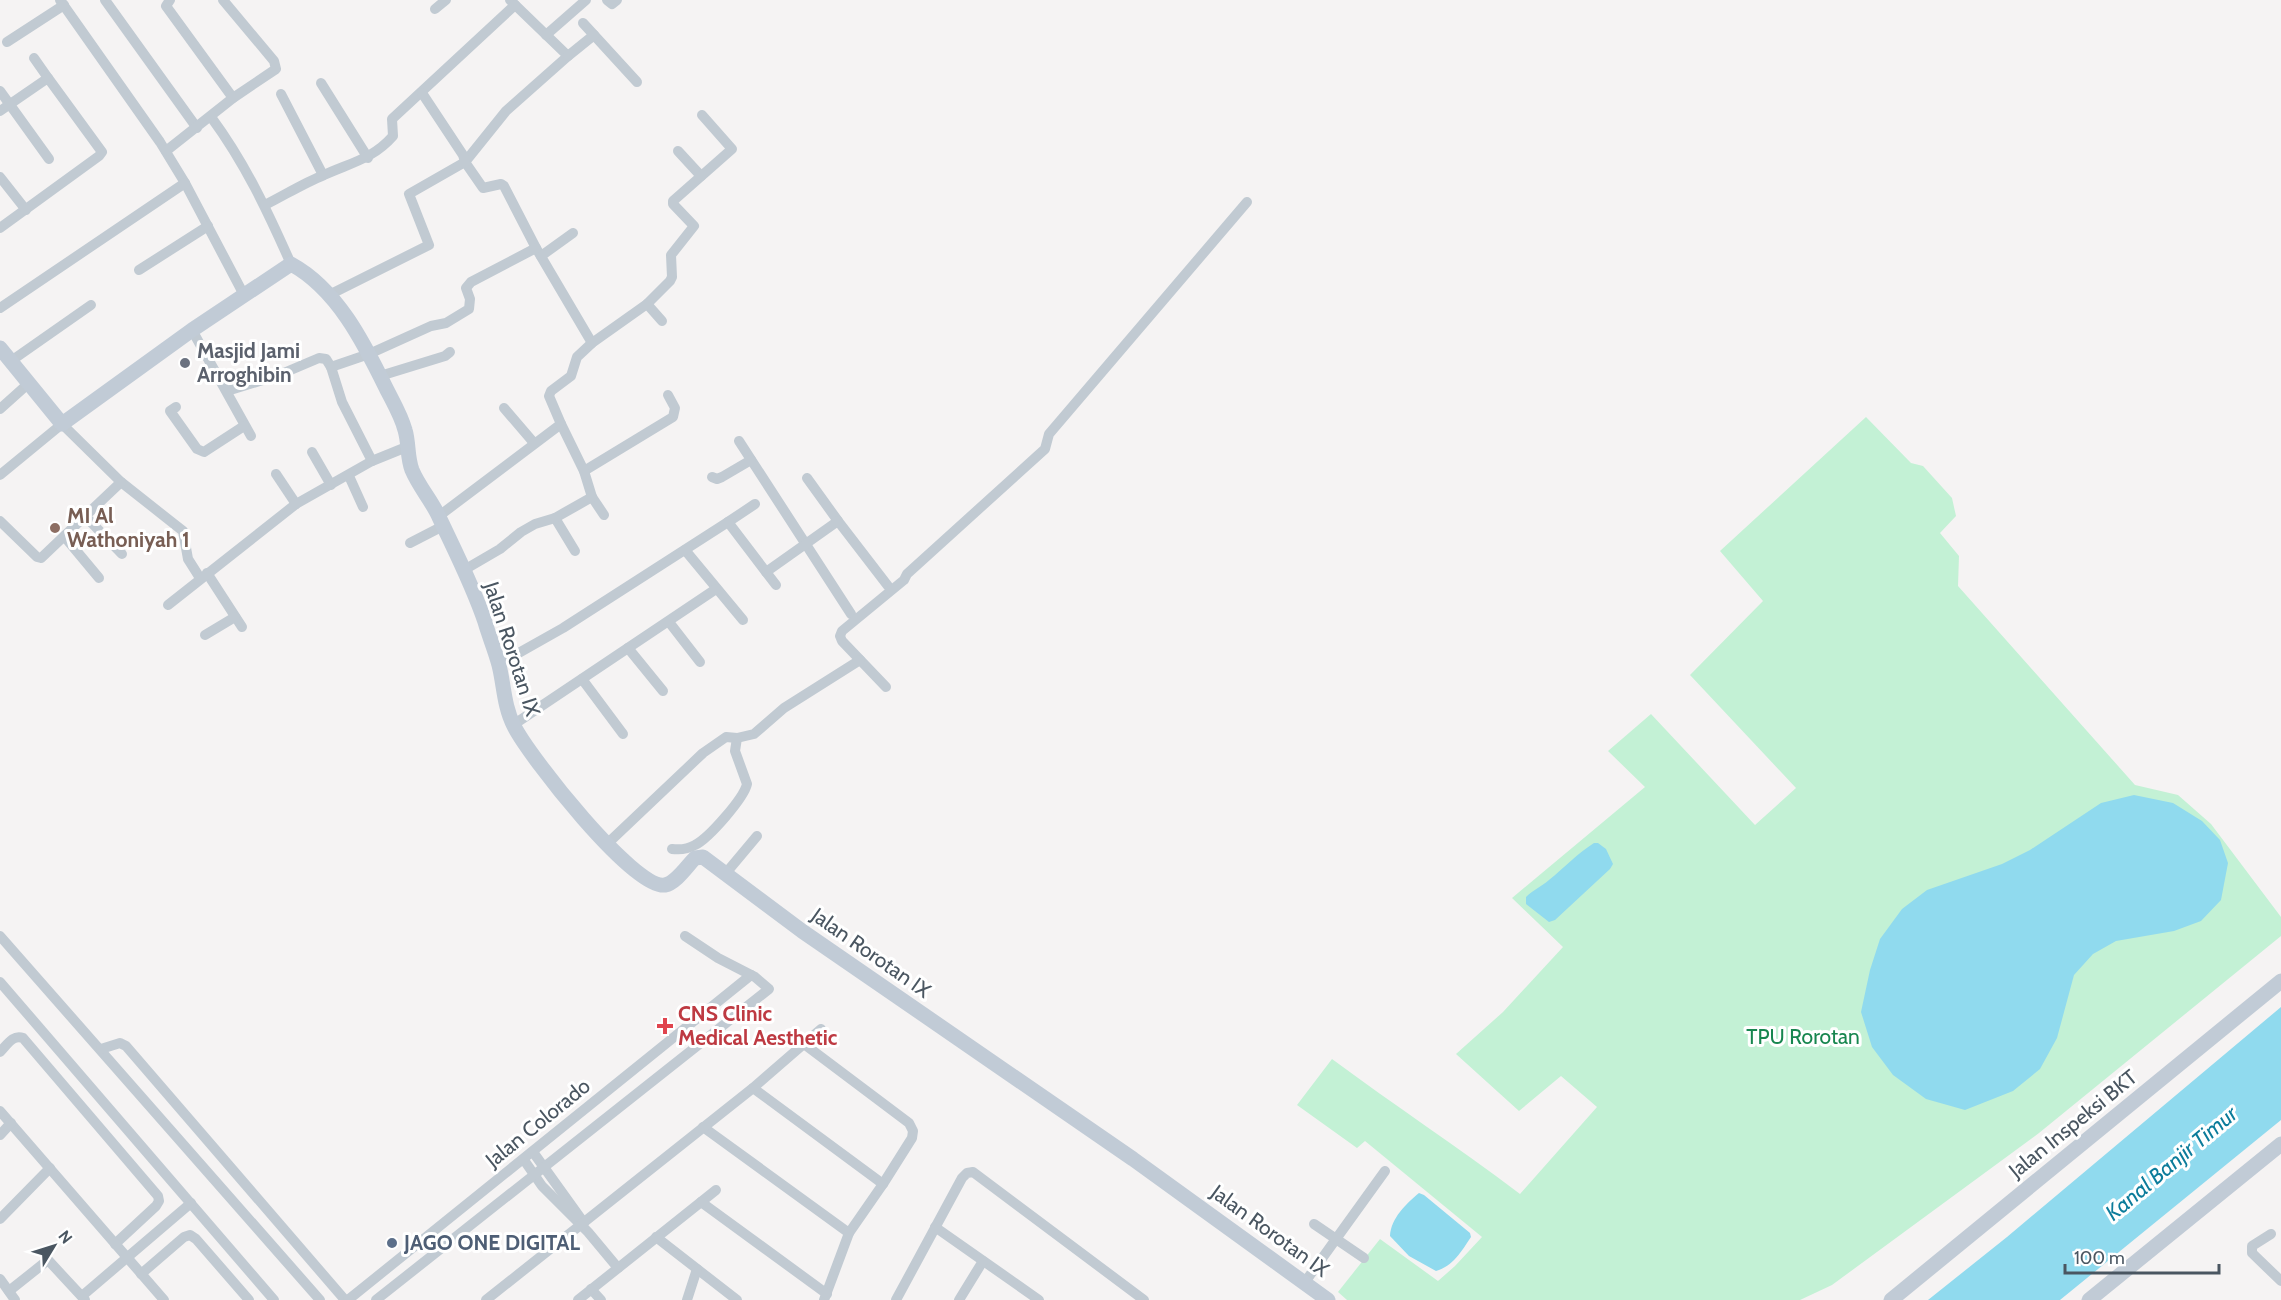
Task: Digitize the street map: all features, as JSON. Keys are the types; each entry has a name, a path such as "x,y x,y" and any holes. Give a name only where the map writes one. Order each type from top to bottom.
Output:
{"street":[{"path":"105,0 197,128"},
{"path":"168,155 233,98 276,69 274,61 224,0"},
{"path":"435,9 446,0"},
{"path":"546,35 586,0"},
{"path":"607,0 612,4 617,0"},
{"path":"7,42 62,3 168,155 244,295"},
{"path":"168,3 233,98"},
{"path":"265,205 323,175 368,158 393,136 392,119 422,93 513,3 568,56"},
{"path":"583,23 637,82"},
{"path":"328,295 428,246 429,242 410,194 465,162 506,111 594,35"},
{"path":"0,228 102,152 34,57"},
{"path":"0,111 48,78"},
{"path":"321,83 368,158"},
{"path":"0,91 49,159"},
{"path":"422,93 483,188 501,184 504,186 592,343"},
{"path":"281,94 323,175"},
{"path":"604,515 592,497 584,471 549,396 550,392 571,376 577,357 592,343 647,304 670,281 672,277 671,255 694,226 673,204 673,201 732,149 702,115"},
{"path":"0,475 62,424 192,330 291,264 265,205 230,142 211,117"},
{"path":"678,151 701,176"},
{"path":"0,177 26,210"},
{"path":"0,308 185,183"},
{"path":"886,687 841,639 842,632 904,580 907,574 1044,449 1049,434 1247,202"},
{"path":"139,270 208,226"},
{"path":"331,367 369,354 430,326 453,320 469,309 471,304 466,288 471,282 539,252 573,233"},
{"name":"Jalan Rorotan IX","path":"291,264 308,275 350,321 402,420 412,470 441,521 482,614 499,664 507,710 513,725 543,772 607,844 651,881 662,885 672,882 695,858 700,856 802,931 1133,1159 1328,1300"},
{"path":"647,304 662,321"},
{"path":"11,361 91,305"},
{"path":"176,407 170,411 197,449 204,452 247,431 192,330"},
{"path":"0,348 62,424 121,482 183,531 188,559 242,627"},
{"path":"380,376 445,356 450,352"},
{"path":"227,391 279,375 319,358 326,359 331,367 342,402 372,461"},
{"path":"0,409 29,383"},
{"path":"584,471 673,417 675,408 668,395"},
{"path":"504,408 534,443"},
{"path":"410,543 441,521 534,443 561,424"},
{"path":"739,441 851,614"},
{"path":"168,605 296,504 372,461 409,446"},
{"path":"312,452 331,485"},
{"path":"712,477 717,479 722,477 751,460"},
{"path":"276,474 296,504"},
{"path":"349,476 363,507"},
{"path":"807,478 888,586"},
{"path":"0,521 39,558 121,482"},
{"path":"464,570 500,549 535,524 555,518 592,497"},
{"path":"499,664 563,628 755,504"},
{"path":"86,516 122,554"},
{"path":"555,518 575,550"},
{"path":"766,572 838,521"},
{"path":"728,522 776,585"},
{"path":"64,536 99,578"},
{"path":"685,550 743,620"},
{"path":"513,725 716,589"},
{"path":"205,635 235,617"},
{"path":"669,622 700,662"},
{"path":"628,648 663,691"},
{"path":"607,844 703,753 726,737 737,738 754,734 784,708 860,660"},
{"path":"582,679 623,734"},
{"path":"672,849 687,848 702,840 738,800 746,787 735,751 737,738"},
{"path":"726,873 758,836"},
{"path":"0,936 320,1300"},
{"path":"685,936 718,958 751,975"},
{"name":"Jalan Colorado","path":"346,1300 524,1160 751,975 769,989 375,1300"},
{"name":"Jalan Inspeksi BKT","path":"1891,1300 2281,981"},
{"path":"0,982 274,1300"},
{"path":"486,1300 584,1227 822,1029"},
{"path":"0,1052 14,1038 19,1036 23,1038 158,1196 159,1201 156,1206 115,1244"},
{"path":"101,1049 123,1044 346,1300"},
{"path":"701,1202 826,1297 849,1233 912,1138 912,1128 904,1119 804,1044"},
{"path":"753,1088 883,1184"},
{"path":"0,1111 164,1300"},
{"path":"0,1135 11,1124"},
{"path":"703,1127 849,1233"},
{"path":"2089,1300 2281,1144"},
{"path":"533,1152 584,1227"},
{"path":"209,1173 224,1158"},
{"path":"524,1160 533,1175 584,1227 618,1268"},
{"path":"0,1219 50,1168"},
{"path":"1305,1282 1385,1171"},
{"path":"896,1300 962,1178 967,1173 973,1172 1144,1300"},
{"path":"506,1174 517,1188"},
{"path":"578,1300 716,1190"},
{"path":"0,1279 12,1296 48,1260 84,1298 190,1203"},
{"path":"1314,1224 1364,1258"},
{"path":"935,1227 1039,1300"},
{"path":"2271,1234 2251,1249 2281,1281"},
{"path":"141,1274 184,1237 190,1236 196,1239 249,1300"},
{"path":"656,1237 737,1300"},
{"path":"959,1300 983,1261"},
{"path":"687,1300 698,1269"},
{"path":"591,1289 601,1300"},
{"path":"1125,1300 1132,1290"}],"green space":[{"name":"TPU Rorotan","path":"1866,417 1911,463 1923,466 1952,498 1956,516 1940,533 1959,556 1958,586 2135,785 2178,795 2211,824 2281,917 2281,936 2039,1133 1832,1285 1800,1300 1347,1300 1338,1292 1380,1239 1438,1281 1482,1237 1365,1141 1357,1148 1297,1105 1332,1059 1520,1194 1597,1107 1561,1076 1519,1111 1456,1054 1503,1012 1563,947 1512,898 1645,787 1608,751 1651,714 1755,825 1796,788 1690,675 1763,601 1720,551"}],"water":[{"path":"2134,795 2173,803 2202,821 2220,840 2228,863 2221,900 2201,921 2174,931 2116,941 2093,954 2074,975 2057,1038 2040,1069 2013,1091 1965,1110 1926,1099 1893,1075 1872,1047 1861,1012 1870,970 1880,939 1902,909 1927,890 2002,864 2030,850 2101,803"},
{"path":"1594,843 1606,849 1613,864 1555,920 1549,922 1526,904 1526,897"},
{"name":"Kanal Banjir Timur","path":"2281,1007 2281,1120 2060,1300 1928,1300 2007,1237"},
{"path":"1419,1193 1470,1233 1471,1237 1452,1262 1436,1271 1409,1256 1390,1236 1396,1217"}],"place":[{"name":"Masjid Jami Arroghibin","path":"185,363"},
{"name":"MI Al Wathoniyah 1","path":"55,528"},
{"name":"CNS Clinic Medical Aesthetic","path":"665,1026"},
{"name":"JAGO ONE DIGITAL","path":"392,1243"}]}
